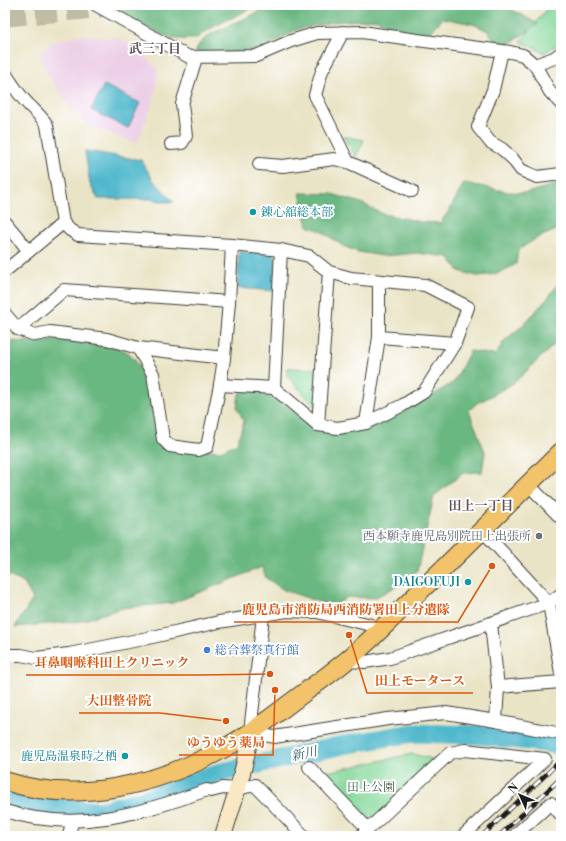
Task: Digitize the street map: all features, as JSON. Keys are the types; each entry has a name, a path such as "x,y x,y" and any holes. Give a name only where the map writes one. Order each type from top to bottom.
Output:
{"main road":[{"path":"5,781 26,788 56,792 116,789 170,774 249,739 346,661 378,632 483,531 561,452"}],"street":[{"path":"96,5 189,57 196,58 256,56 317,33 343,32 362,32 523,55 535,65 550,92 561,104"},
{"path":"343,32 322,71 315,95 348,162"},
{"path":"502,51 493,90 478,126 490,142 502,149 521,170 537,177 561,174"},
{"path":"535,65 554,58 561,53"},
{"path":"171,144 182,143 186,136 182,104 196,58"},
{"path":"5,73 12,85 27,103 40,115 47,125 63,223 78,235 232,245 282,250 309,256 329,272 352,278 425,285 468,307 455,343 424,392 403,405 366,423 338,428 318,425 274,388 220,384"},
{"path":"259,164 283,166 334,159 348,162 412,191"},
{"path":"5,222 29,251"},
{"path":"5,271 63,223"},
{"path":"138,348 153,374 163,439 170,446 199,450 207,447 224,358 232,245"},
{"path":"274,388 282,250"},
{"path":"318,425 329,272"},
{"path":"366,423 379,337 379,281"},
{"path":"18,330 64,290 229,302"},
{"path":"5,314 18,330 35,335 50,332 106,339 138,348 224,358"},
{"path":"379,337 455,343"},
{"path":"528,484 561,518"},
{"path":"483,531 549,603 561,673"},
{"path":"346,661 365,662 390,658 549,603 561,594"},
{"path":"5,655 21,655 36,658 69,654 219,622 287,612 317,612 371,625 378,632"},
{"path":"223,836 239,782 249,739 263,616"},
{"path":"491,624 498,687 496,721"},
{"path":"498,687 561,682"},
{"path":"249,739 274,737 388,719 446,713 561,734"},
{"path":"309,767 364,832 450,753 466,750 545,759 463,836"},
{"path":"5,811 46,819 72,821 100,820 130,814 208,790 211,791 223,788 239,782 255,785 304,836"},
{"path":"514,836 551,803 561,814"},
{"path":"68,836 72,821"}],"shaded area":[{"path":"81,35 119,39 137,48 158,70 154,99 137,143 87,125 75,112 48,75 39,55 52,42"}],"green space":[{"path":"115,5 257,5 206,31 195,39 173,39 143,26"},
{"path":"274,5 507,5 538,24 511,43 497,44 488,31 473,24 443,18 427,36 395,31 377,19 334,22 298,29 261,50 223,53 195,52 200,43 211,34"},
{"path":"551,5 561,5 561,42 544,53 521,41"},
{"path":"343,136 364,140 356,157"},
{"path":"464,183 509,192 526,193 561,183 561,228 537,238 518,250 516,264 497,274 477,276 459,271 449,257 417,253 383,256 359,252 343,246 321,231 308,226 300,193 332,194 361,203 383,214 422,222 440,223 449,211"},
{"path":"561,280 561,338 515,382 477,403 469,411 485,452 482,472 463,473 434,496 417,571 395,587 374,598 347,597 334,607 284,590 266,578 262,567 173,603 122,608 81,621 15,627 33,599 24,583 5,574 5,342 73,340 107,345 126,351 137,363 146,383 158,439 169,447 221,451 237,443 244,421 237,408 239,394 246,390 265,392 329,433 340,434 372,425 412,408 454,382 470,351 496,355 504,341 522,326 547,299"},
{"path":"287,368 319,369 317,408 287,376"},
{"name":"田上公園","path":"412,754 437,760 372,822 322,773"}],"water":[{"path":"104,85 140,103 128,128 91,110"},
{"path":"85,151 141,160 153,180 174,202 164,202 151,199 98,199 90,184"},
{"path":"239,252 272,254 276,257 275,291 238,288"}],"waterway":[{"name":"新川","path":"5,799 83,810 102,811 151,797 218,773 343,745 413,733 479,735 561,745"}],"tunnel":[{"path":"5,16 86,9 112,5"}],"railway":[{"path":"482,836 561,760"},
{"path":"499,836 561,778"}],"place":[{"name":"錬心舘総本部","path":"253,212"},
{"name":"西本願寺鹿児島別院田上出張所","path":"539,536"},
{"name":"鹿児島市消防局西消防署田上分遣隊","path":"492,566"},
{"name":"DAIGOFUJI","path":"468,582"},
{"name":"田上モータース","path":"349,635"},
{"name":"総合葬祭真行館","path":"207,650"},
{"name":"耳鼻咽喉科田上クリニック","path":"270,674"},
{"name":"ゆうゆう薬局","path":"275,690"},
{"name":"大田整骨院","path":"226,721"},
{"name":"鹿児島温泉時之栖","path":"125,756"}],"district":[{"name":"武三丁目","path":"155,49"},
{"name":"田上一丁目","path":"481,506"}]}
